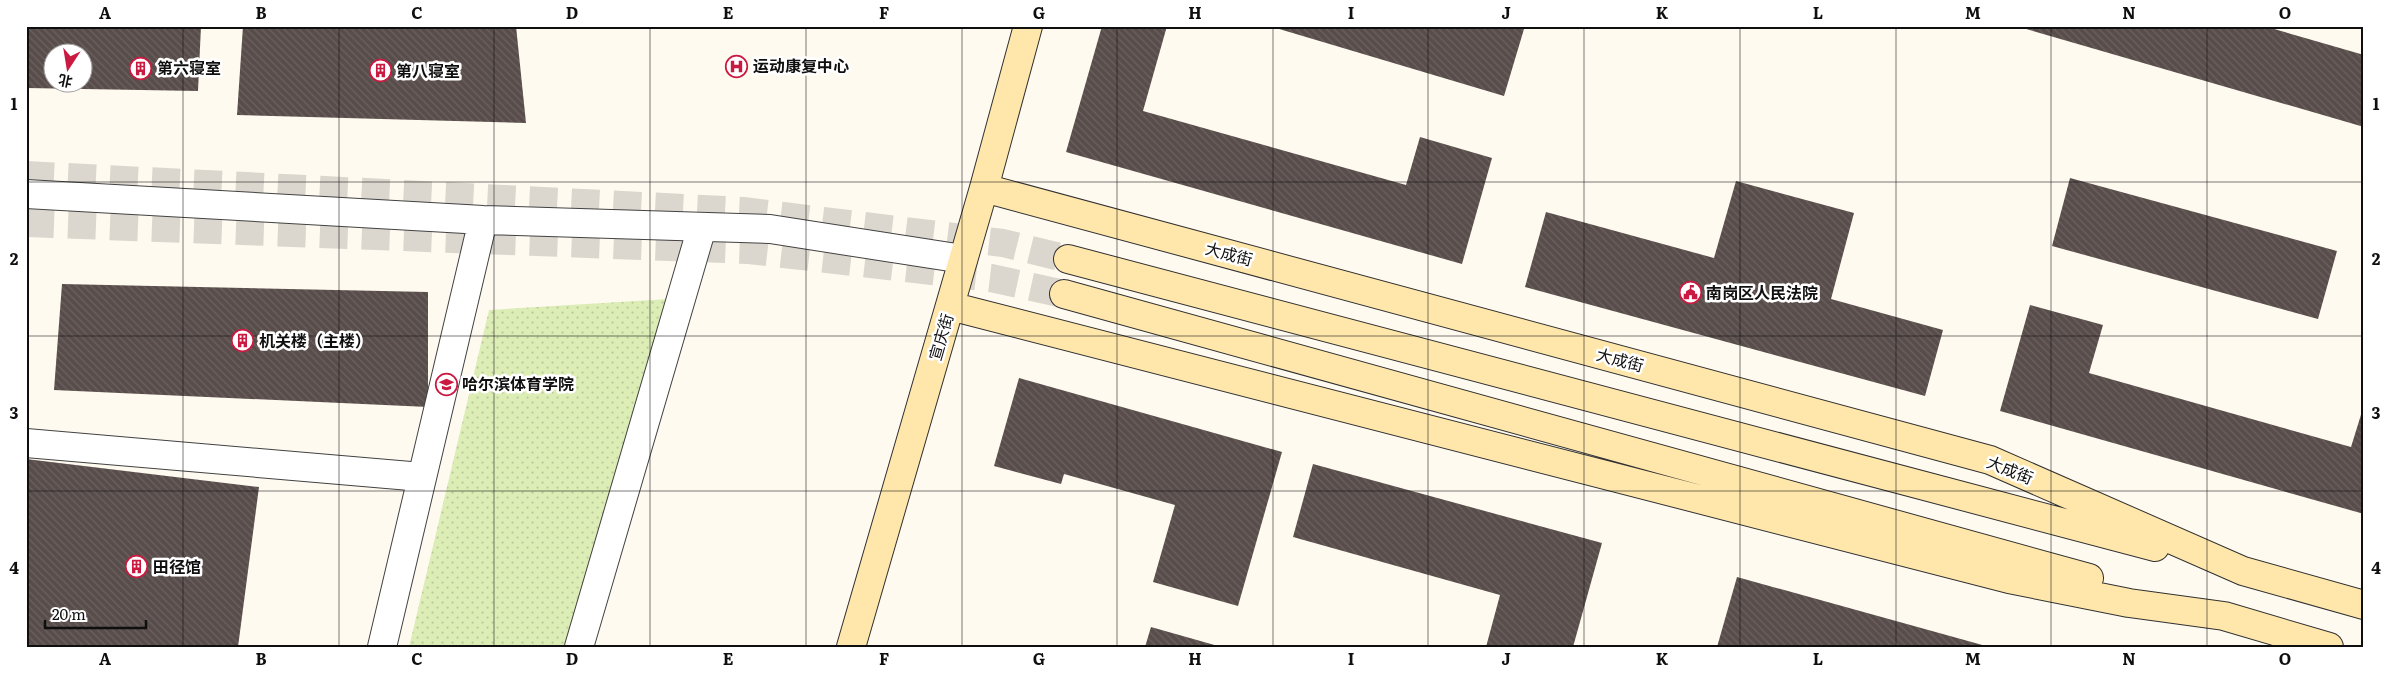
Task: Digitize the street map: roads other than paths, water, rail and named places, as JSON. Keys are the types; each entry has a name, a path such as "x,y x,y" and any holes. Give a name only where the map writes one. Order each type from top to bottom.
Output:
{"main road":[{"name":"宣庆街","path":"850,647 984,188 1028,26"},
{"name":"大成街","path":"984,188 1990,460 2243,570"},
{"name":"大成街","path":"1068,259 2243,570 2364,605"},
{"path":"1064,294 2224,616 2329,647"},
{"path":"950,306 2009,579 2129,603 2224,616"}],"street":[{"path":"26,194 484,220 770,229 963,259"},
{"path":"382,647 484,220"},
{"path":"579,647 702,227"},
{"path":"26,443 422,477"}],"tunnel":[{"path":"26,175 743,211 1003,243 1068,259"},
{"path":"26,223 749,250 991,278 1064,294"}],"place":[{"name":"运动康复中心","path":"737,66"},
{"name":"第六寝室","path":"141,68"},
{"name":"第八寝室","path":"380,71"},
{"name":"南岗区人民法院","path":"1690,293"},
{"name":"机关楼（主楼）","path":"243,341"},
{"name":"哈尔滨体育学院","path":"446,384"},
{"name":"田径馆","path":"137,567"}]}
